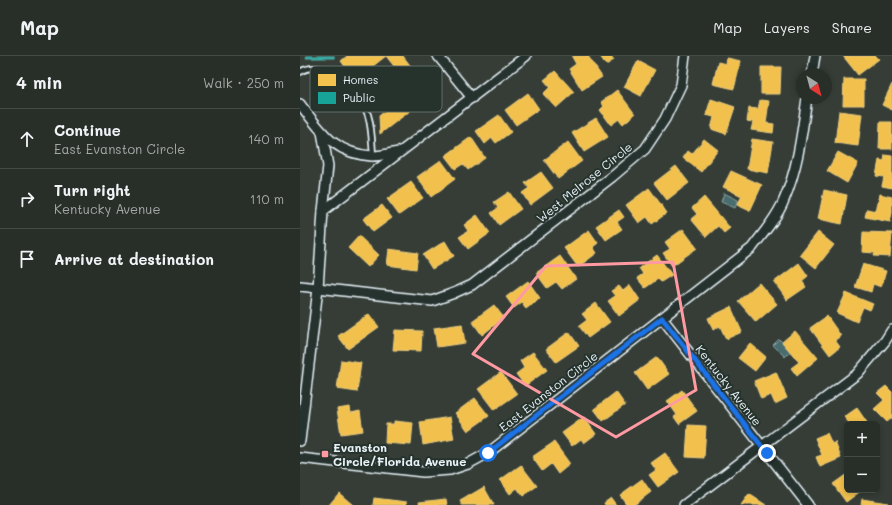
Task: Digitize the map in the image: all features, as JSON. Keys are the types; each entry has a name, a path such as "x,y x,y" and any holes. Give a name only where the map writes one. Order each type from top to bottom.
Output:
{"street":[{"path":"438,56 472,98"},
{"path":"323,210 526,56"},
{"name":"West Melrose Circle","path":"300,286 432,301 454,293 478,280 612,177 645,149 666,119 681,85 686,56"},
{"path":"813,68 815,56"},
{"path":"300,104 322,132 337,146 353,154 373,156 400,152"},
{"name":"East Evanston Circle","path":"300,458 423,472 450,470 468,464 488,453 752,248 771,223 784,200 797,158 807,104"},
{"path":"300,441 318,288 323,210 328,166 322,132"},
{"name":"Kentucky Avenue","path":"662,318 808,505"},
{"path":"684,505 857,374 885,341 892,330"}],"lane":[{"path":"300,72 310,68"},
{"path":"366,112 368,115 373,156"}],"highlighted area":[{"path":"673,262 696,390 616,437 473,354 546,266"}],"water":[{"path":"724,193 738,200 735,208 721,202"},
{"path":"779,339 791,351 785,357 773,345"}],"building: Homes":[{"path":"347,56 386,56 373,66 345,66 341,61"},
{"path":"386,56 403,56 411,66 394,66"},
{"path":"588,56 602,77 582,90 569,69 576,64 572,57"},
{"path":"600,56 611,56 614,60 606,65"},
{"path":"843,56 876,56 879,59 858,75"},
{"path":"727,58 741,61 734,89 713,84 718,62 726,64"},
{"path":"638,61 655,70 641,96 624,87"},
{"path":"761,67 781,67 780,94 761,94"},
{"path":"555,71 574,92 556,108 543,94 550,87 544,80"},
{"path":"844,79 864,79 864,105 843,105"},
{"path":"892,84 892,110 882,105"},
{"path":"617,90 635,114 623,124 619,119 611,125 600,110 604,106 601,102"},
{"path":"528,93 539,109 516,125 505,110"},
{"path":"711,99 735,107 726,134 711,129 714,117 706,115"},
{"path":"760,100 769,101 766,123 774,124 773,133 751,130 753,122 747,121 749,108 758,109"},
{"path":"839,111 862,114 858,146 835,143"},
{"path":"384,112 409,112 380,134 379,116"},
{"path":"499,115 511,132 496,143 492,138 485,144 476,131"},
{"path":"596,118 608,137 584,152 572,133"},
{"path":"880,122 892,122 892,149 879,149"},
{"path":"471,137 485,158 468,170 463,164 455,169 445,156"},
{"path":"704,139 718,150 701,172 683,158 688,151 692,154"},
{"path":"752,139 773,142 768,173 747,169"},
{"path":"568,142 582,161 558,179 544,160"},
{"path":"838,152 858,163 847,183 827,171"},
{"path":"885,155 892,156 892,188 882,186 884,177 876,176 879,160 884,161"},
{"path":"441,160 455,179 431,197 417,177"},
{"path":"676,166 689,183 667,200 654,183"},
{"path":"731,171 762,185 750,211 737,205 742,196 723,187"},
{"path":"541,172 553,188 530,205 522,193 529,188 525,183"},
{"path":"411,182 423,198 399,215 387,199"},
{"path":"649,188 667,213 652,224 647,217 639,223 626,205"},
{"path":"824,190 847,195 842,224 818,219"},
{"path":"509,192 521,209 499,225 491,213 498,208 494,202"},
{"path":"880,194 892,197 892,213 890,222 865,217 867,209 876,211"},
{"path":"704,197 730,228 724,233 718,226 706,237 691,219 697,214 692,208"},
{"path":"382,205 392,218 373,232 363,219"},
{"path":"619,210 624,217 617,222 622,229 606,240 596,226"},
{"path":"477,215 490,233 468,249 459,237 468,231 464,225"},
{"path":"683,229 697,248 672,266 663,253 670,249 665,242"},
{"path":"589,230 598,243 593,247 597,253 578,267 564,248"},
{"path":"818,232 834,245 816,268 800,255"},
{"path":"863,232 892,233 890,257 874,256 875,253 862,252"},
{"path":"359,236 379,255 368,267 348,248"},
{"path":"445,241 454,256 432,269 423,255"},
{"path":"389,249 418,253 416,269 387,265"},
{"path":"657,255 672,275 661,282 658,279 645,288 637,278 643,274 639,268"},
{"path":"560,256 576,279 562,289 556,282 547,288 536,273"},
{"path":"799,263 808,276 802,281 806,287 787,300 774,282"},
{"path":"863,264 886,271 881,287 873,284 871,292 855,287"},
{"path":"528,281 540,298 526,309 522,302 514,308 506,297"},
{"path":"759,283 777,304 756,322 738,301"},
{"path":"630,285 640,300 619,316 608,301 615,296 611,291 619,286 623,291"},
{"path":"846,293 873,304 870,310 863,307 857,322 837,313"},
{"path":"596,303 610,322 588,338 579,326 587,320 582,314"},
{"path":"494,305 504,318 482,335 472,321"},
{"path":"731,307 742,332 726,339 720,326 713,330 708,318"},
{"path":"369,314 379,327 348,349 338,336"},
{"path":"827,316 841,336 835,340 840,347 830,355 810,328"},
{"path":"462,324 465,343 437,347 434,328"},
{"path":"395,330 422,331 421,351 393,350"},
{"path":"795,331 818,358 797,376 791,368 799,362 782,342"},
{"path":"569,332 579,346 556,362 546,349"},
{"path":"750,343 766,357 755,371 738,358"},
{"path":"533,352 547,370 525,386 516,374 524,368 520,361"},
{"path":"657,357 669,374 647,390 635,373"},
{"path":"341,360 361,363 357,392 337,389"},
{"path":"501,372 517,394 494,410 478,389"},
{"path":"776,372 787,398 775,404 771,395 761,399 754,381"},
{"path":"886,386 892,392 892,418 887,422 874,409 884,400 877,393"},
{"path":"682,390 697,411 679,424 674,417 677,415 667,401"},
{"path":"616,392 625,405 603,421 594,409"},
{"path":"475,398 489,416 468,431 455,413"},
{"path":"350,407 351,413 360,411 363,431 341,434 337,409"},
{"path":"857,408 866,421 847,421 844,417"},
{"path":"450,417 454,439 423,445 420,422"},
{"path":"584,417 596,434 584,443 581,439 572,446 562,433"},
{"path":"394,421 413,423 411,445 385,443 386,424 394,424"},
{"path":"688,425 706,426 704,458 686,457"},
{"path":"827,433 832,444 835,442 841,458 820,467 816,457 822,455 815,438"},
{"path":"554,442 570,464 558,474 551,464 542,471 532,457"},
{"path":"665,453 679,472 658,487 649,475 656,470 651,463"},
{"path":"521,465 537,486 523,496 517,488 510,494 500,480"},
{"path":"844,476 844,493 858,493 846,502 833,484"},
{"path":"642,479 651,492 634,505 627,505 620,495"},
{"path":"484,487 494,505 462,505 460,501"},
{"path":"339,493 353,505 329,505"},
{"path":"749,494 766,505 741,505"},
{"path":"374,498 407,502 406,505 373,505"},
{"path":"611,498 616,505 605,505 604,503"},
{"path":"446,499 447,505 420,505 419,502"},
{"path":"862,499 888,503 887,505 861,505"}],"building: Public":[{"path":"306,56 334,56 334,58 306,58"}],"place":[{"name":"Evanston Circle/Florida Avenue","path":"325,454"}],"route":[{"path":"488,453 662,318 767,453"}]}
